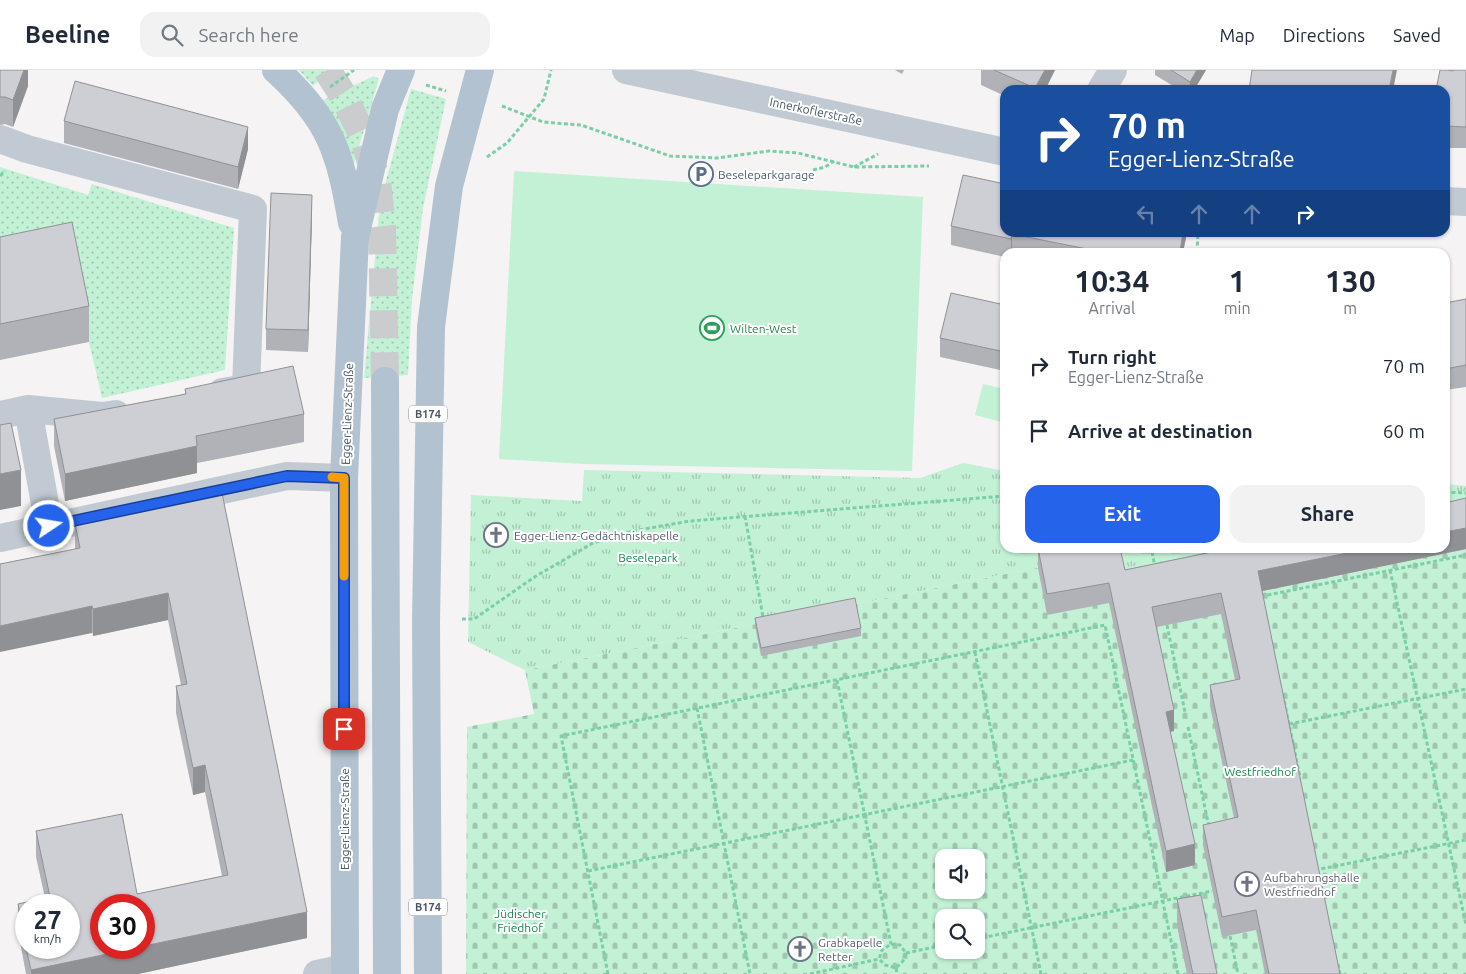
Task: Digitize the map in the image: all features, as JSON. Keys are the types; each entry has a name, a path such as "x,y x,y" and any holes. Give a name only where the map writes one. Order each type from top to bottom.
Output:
{"main road":[{"path":"276,70 309,102 330,135 344,175 355,237"},
{"name":"B174","path":"428,974 426,594 431,327 449,186 480,70"},
{"name":"Egger-Lienz-Straße","path":"345,971 344,478 355,237 385,109 411,77"},
{"path":"385,381 387,974"}],"street":[{"name":"Innerkoflerstraße","path":"626,70 1000,151"},
{"path":"1104,85 1113,70"},
{"path":"0,139 27,149 253,209 246,388 198,397"},
{"path":"1450,201 1466,202"},
{"path":"28,409 49,526"},
{"path":"0,414 28,409 102,416 141,409"},
{"path":"0,538 287,476 344,478"},
{"path":"317,974 345,971"}],"path":[{"path":"326,90 354,70"},
{"path":"485,159 507,143 544,99 551,70"},
{"path":"411,77 448,91"},
{"path":"502,106 543,122 581,125 670,156 717,158 769,151 798,153 854,167 931,164 920,161"},
{"path":"854,167 881,153"},
{"path":"813,170 825,167 834,161"},
{"path":"1450,492 1466,493"},
{"path":"462,619 474,619 536,576 593,544 633,531 690,520 1000,496"},
{"path":"745,516 763,618"},
{"path":"1152,553 1156,571"},
{"path":"1265,605 1263,596 1466,555"},
{"path":"1155,564 1164,562"},
{"path":"1390,570 1466,925"},
{"path":"608,974 561,736 1105,625 1178,974"},
{"path":"1167,625 1185,712"},
{"path":"976,652 1041,974"},
{"path":"837,680 891,944"},
{"path":"1282,687 1301,782"},
{"path":"1289,724 1466,689"},
{"path":"697,708 750,974"},
{"path":"1188,727 1211,834"},
{"path":"588,871 1133,760"},
{"path":"1317,860 1317,870 1466,840"},
{"path":"985,937 1212,891"},
{"path":"1230,936 1238,974"},
{"path":"879,959 882,950 891,944 900,945 906,953"},
{"path":"906,953 935,948"},
{"path":"896,968 903,961 906,953"},
{"path":"1336,955 1340,974"},
{"path":"879,959 886,965 896,968"},
{"path":"810,974 879,959"},
{"path":"896,968 897,974"}],"green space":[{"path":"299,70 331,70 313,86"},
{"path":"374,76 379,79 354,164 334,117 323,100"},
{"path":"411,89 446,99 423,208 412,299 408,375 364,378 380,203"},
{"path":"0,167 88,195 92,184 234,228 225,370 102,398 89,342 0,273"},
{"name":"Wilten-West","path":"514,171 923,197 912,471 585,464 499,459"},
{"path":"983,384 1000,388 1000,422 975,415"},
{"name":"Beselepark","path":"963,463 1000,470 1000,553 1111,553 525,670 468,642 471,495 582,501 584,470 920,478"},
{"path":"1450,484 1466,486 1466,520 1450,523"},
{"name":"Westfriedhof","path":"1466,520 1466,974 466,974 467,727 534,714 525,670 1111,553 1450,553 1450,541"},
{"name":"Beselepark","path":"1116,553 1308,553 1125,590"}],"building":[{"path":"0,70 24,70 13,100 0,97"},
{"path":"994,70 1045,70 1037,85 1028,85"},
{"path":"1171,70 1197,70 1190,82"},
{"path":"1252,70 1393,70 1390,85 1250,85"},
{"path":"1440,70 1466,70 1466,127 1450,126 1450,85 1437,85"},
{"path":"75,81 248,127 238,167 64,121"},
{"path":"963,175 1000,183 1000,237 951,226"},
{"path":"271,193 312,195 308,330 266,329"},
{"path":"72,222 89,306 0,324 0,237"},
{"path":"1027,237 1182,237 1181,248 1082,248"},
{"path":"951,293 1000,304 1000,351 940,338"},
{"path":"1466,299 1466,365 1450,368 1450,302"},
{"path":"293,366 304,414 196,436 197,446 65,474 54,419 186,394 185,389"},
{"path":"11,423 21,470 0,474 0,425"},
{"path":"222,493 307,912 155,944 155,894 137,894 228,875 205,765 193,768 176,686 187,684 168,593 93,609 92,606 0,626 0,564 80,548 75,523"},
{"path":"1466,498 1466,528 1450,531 1450,502"},
{"path":"1039,553 1121,553 1125,570 1207,553 1347,553 1258,571 1340,974 1269,974 1256,910 1222,917 1203,825 1238,817 1210,685 1240,679 1221,593 1152,607 1174,710 1166,712 1195,844 1166,851 1109,583 1047,594"},
{"path":"855,598 861,628 761,648 755,618"},
{"path":"122,814 137,894 90,894 90,958 31,970 28,959 80,959 80,894 49,894 36,831"},
{"path":"1201,895 1217,974 1193,974 1177,899"}],"tunnel":[{"path":"327,70 343,95 363,136 377,181 382,228 385,381"}],"slow traffic":[{"path":"332,477 344,478 344,576"}],"place":[{"name":"Beseleparkgarage","path":"701,174"},
{"name":"Wilten-West","path":"712,328"},
{"name":"Egger-Lienz-Gedächtniskapelle","path":"496,535"},
{"name":"Aufbahrungshalle Westfriedhof","path":"1247,884"},
{"name":"Grabkapelle Retter","path":"800,949"}],"route":[{"path":"49,526 287,476 344,478 344,729"}],"park label":[{"name":"Jüdischer Friedhof","path":"520,920"}]}
